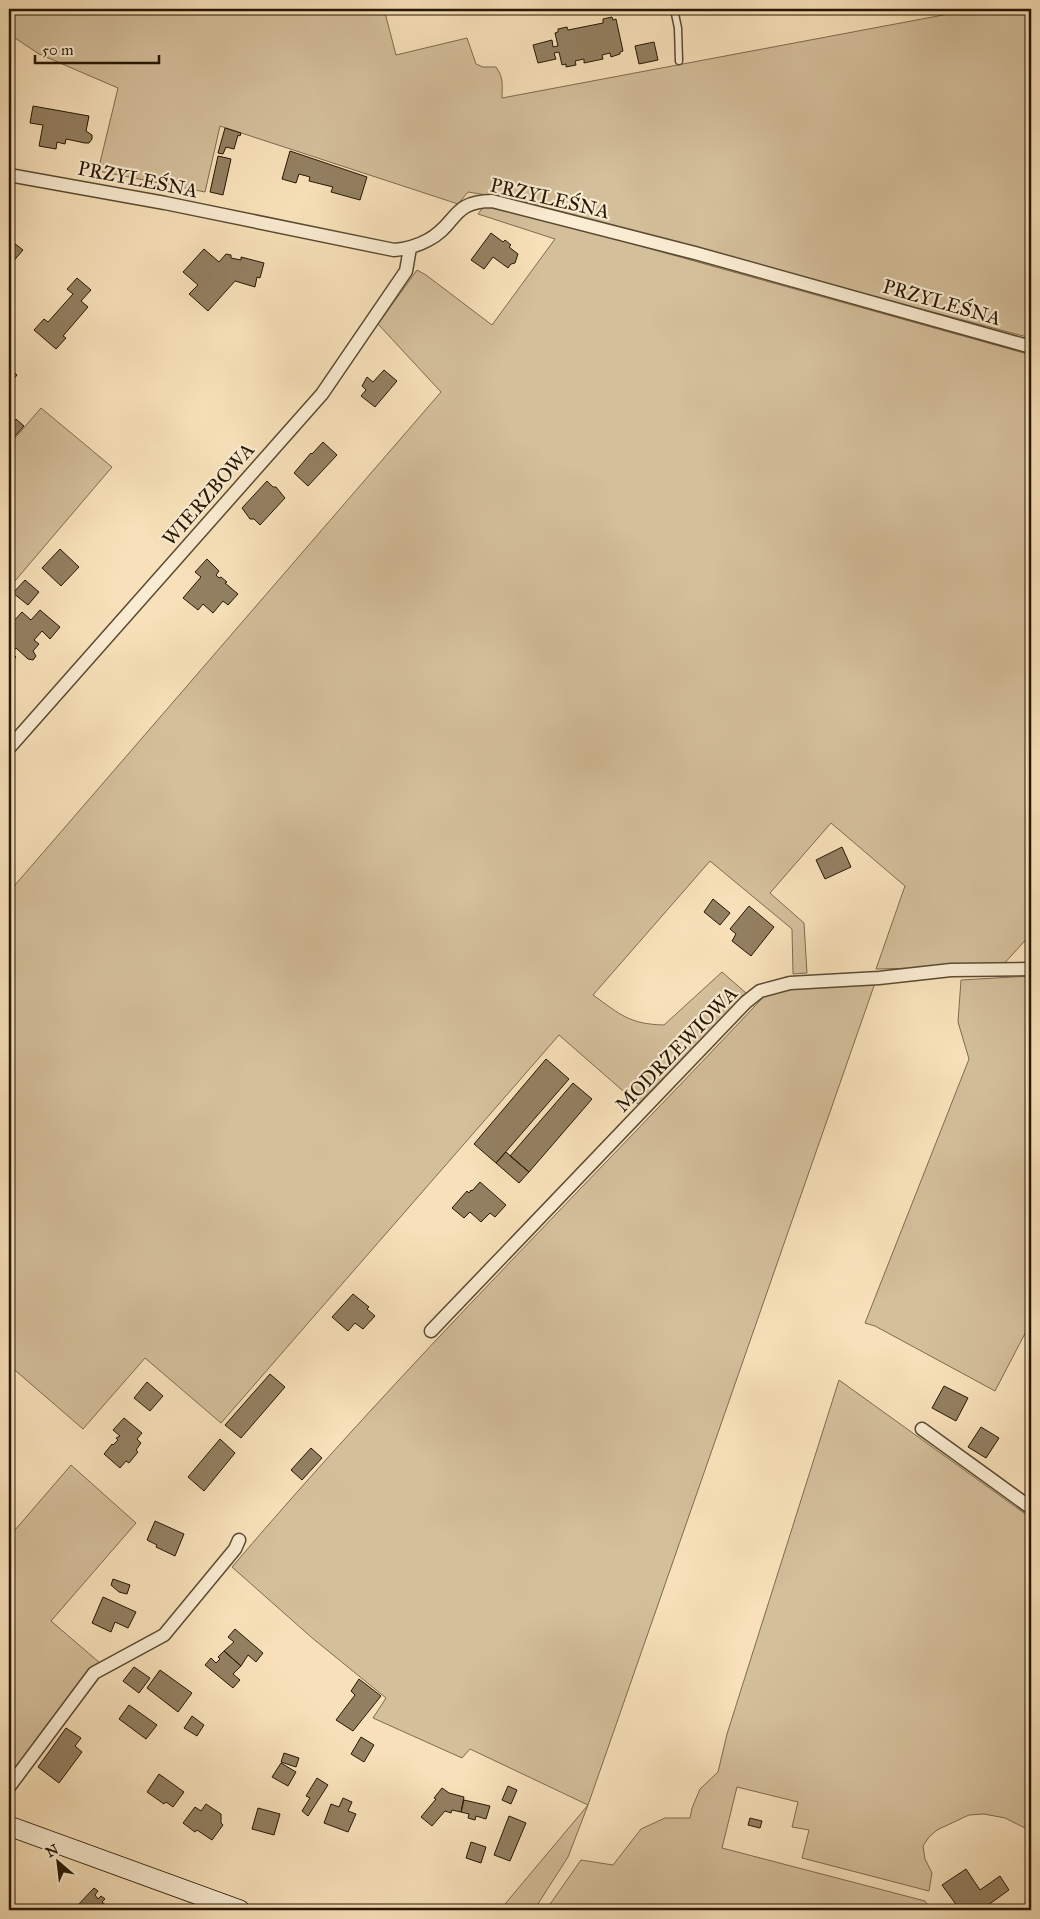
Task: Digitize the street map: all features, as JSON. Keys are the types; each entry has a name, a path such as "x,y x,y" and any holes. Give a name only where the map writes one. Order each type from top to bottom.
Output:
{"main road":[{"path":"9,1826 240,1910"}],"street":[{"name":"PRZYLEŚNA","path":"9,175 165,203 394,250 410,248 429,240 443,229 466,204 477,201 492,201 695,253 1031,346"},
{"name":"WIERZBOWA","path":"9,748 322,394 406,271 410,248"},
{"name":"MODRZEWIOWA","path":"431,1331 746,1002 760,991 790,983 879,978 951,970 1031,969"},
{"path":"922,1430 1031,1508"},
{"path":"9,1787 94,1673 164,1635 235,1549 239,1540"}],"lane":[{"path":"674,9 678,28 679,61"}],"shaded area":[{"path":"9,9 384,9 396,55 467,38 476,64 483,67 496,67 499,71 502,82 502,98 975,9 1031,9 1031,338 493,196 468,192 458,204 220,126 205,192 98,171 118,88 39,54 9,34"},
{"path":"484,206 594,233 1031,355 1031,934 1002,966 876,969 905,886 831,823 770,893 804,923 807,973 793,974 792,929 710,861 593,995 626,1017 642,1023 664,1025 722,972 746,993 638,1104 559,1035 221,1423 145,1358 83,1429 9,1365 9,892 441,392 378,324 417,270 492,325 555,239 478,214"},
{"path":"41,408 112,467 9,588 9,445"},
{"path":"1031,976 1031,1322 995,1391 875,1326 865,1323 969,1059 958,1022 961,980"},
{"path":"875,983 588,1805 470,1749 462,1758 373,1718 386,1698 311,1637 232,1567 362,1419 429,1347 769,991"},
{"path":"839,1380 1031,1518 1031,1831 1005,1818 984,1814 969,1815 937,1830 923,1846 925,1859 932,1873 929,1891 802,1858 809,1830 792,1827 798,1802 737,1787 722,1848 925,1901 931,1910 546,1910 581,1860 613,1865 641,1829 665,1818 690,1818 700,1789 718,1772 727,1734"},
{"path":"71,1465 136,1523 51,1621 100,1663 9,1775 9,1537"},
{"path":"588,1805 568,1857 534,1910 500,1910"}],"building":[{"path":"612,17 613,20 616,19 623,51 620,54 611,57 610,53 602,55 603,59 584,63 584,59 575,61 576,65 566,67 566,64 562,65 559,52 554,53 556,59 538,63 533,45 552,40 553,47 558,46 555,33 558,32 558,29 567,27 568,30 603,23 603,19"},
{"path":"654,42 658,60 639,64 635,46"},
{"path":"33,106 89,116 86,131 92,135 92,139 89,143 85,143 66,139 65,144 57,142 56,149 39,146 43,125 30,123"},
{"path":"225,128 241,133 240,136 238,135 234,149 226,147 223,154 218,153"},
{"path":"290,151 367,177 360,200 331,192 333,187 309,181 310,177 299,174 296,183 282,179"},
{"path":"218,156 231,159 223,195 210,192"},
{"path":"491,233 503,242 505,240 511,245 509,247 518,254 515,263 511,264 508,268 493,257 484,269 471,260"},
{"path":"14,243 23,250 11,264 9,262 9,250"},
{"path":"204,249 219,262 226,254 231,255 231,258 241,260 241,257 264,263 260,278 257,277 255,287 235,281 208,311 189,294 198,285 183,272"},
{"path":"77,278 91,290 81,301 88,307 63,336 66,338 56,349 34,330 44,319 48,322 73,294 67,289"},
{"path":"9,368 17,375 9,385"},
{"path":"384,370 397,381 375,407 361,396 366,390 362,386 367,377 373,382"},
{"path":"16,419 24,426 9,443 9,426"},
{"path":"323,442 337,455 308,486 294,473"},
{"path":"267,481 273,487 276,487 285,498 260,525 254,519 250,519 242,508"},
{"path":"60,549 79,567 61,586 42,568"},
{"path":"207,559 219,571 216,575 227,582 225,583 238,594 228,605 223,601 213,613 203,604 198,610 183,598 201,577 195,572"},
{"path":"25,580 39,592 28,605 13,593"},
{"path":"40,610 60,627 50,639 42,631 34,640 39,644 33,651 36,656 33,660 28,659 16,648 12,653 16,657 9,665 9,622 11,620 13,622 22,612 31,620"},
{"path":"842,847 851,867 825,879 816,860"},
{"path":"713,899 730,913 720,925 704,912"},
{"path":"749,906 774,927 751,956 732,941 736,934 730,929"},
{"path":"546,1059 569,1079 496,1163 474,1144"},
{"path":"573,1083 592,1099 529,1172 510,1156"},
{"path":"506,1152 529,1172 519,1183 496,1163"},
{"path":"480,1182 506,1205 495,1217 490,1213 481,1222 470,1212 464,1218 452,1208 467,1191 469,1193 472,1191"},
{"path":"353,1294 369,1307 367,1309 375,1316 363,1329 355,1323 348,1331 332,1317"},
{"path":"270,1374 285,1387 241,1438 225,1425"},
{"path":"147,1382 163,1396 150,1411 134,1398"},
{"path":"944,1386 968,1398 956,1421 932,1408"},
{"path":"124,1418 142,1433 137,1439 141,1443 136,1450 138,1452 129,1463 126,1461 120,1468 104,1454 118,1440 116,1438 120,1436 113,1430"},
{"path":"981,1427 999,1438 986,1458 968,1447"},
{"path":"220,1439 235,1453 204,1491 188,1477"},
{"path":"311,1448 322,1458 302,1480 291,1470"},
{"path":"155,1521 184,1534 175,1556 156,1547 157,1545 147,1540"},
{"path":"113,1579 130,1585 127,1594 119,1592 111,1585"},
{"path":"103,1597 136,1612 128,1628 115,1622 111,1632 92,1623"},
{"path":"235,1629 263,1653 256,1662 248,1655 241,1666 224,1651 234,1642 228,1637"},
{"path":"224,1651 241,1666 233,1674 240,1680 233,1688 205,1665 211,1658 216,1663 220,1659 218,1657"},
{"path":"134,1667 150,1678 139,1693 123,1681"},
{"path":"160,1670 192,1693 178,1712 147,1688"},
{"path":"359,1679 381,1696 353,1731 336,1720 355,1695 351,1691"},
{"path":"129,1705 157,1725 146,1739 119,1719"},
{"path":"192,1716 204,1725 197,1736 184,1728"},
{"path":"66,1728 81,1738 75,1746 82,1752 59,1783 38,1767"},
{"path":"361,1737 374,1745 364,1762 351,1754"},
{"path":"284,1753 299,1758 296,1767 281,1762"},
{"path":"281,1763 296,1772 288,1786 272,1777"},
{"path":"159,1774 184,1792 173,1807 166,1802 164,1804 147,1792"},
{"path":"317,1778 328,1785 308,1816 302,1811 310,1798 306,1796"},
{"path":"508,1786 517,1790 511,1804 502,1800"},
{"path":"442,1788 449,1793 464,1797 461,1812 452,1810 451,1813 445,1811 432,1826 421,1817 436,1799 434,1798"},
{"path":"343,1798 352,1802 348,1811 356,1814 348,1832 324,1823 331,1804 339,1807"},
{"path":"464,1800 490,1806 486,1819 476,1816 475,1820 468,1818 469,1814 461,1812"},
{"path":"206,1804 221,1814 221,1823 223,1825 212,1840 197,1830 195,1832 183,1823 195,1807 201,1811"},
{"path":"258,1808 280,1814 274,1835 252,1829"},
{"path":"509,1816 526,1823 510,1861 494,1855"},
{"path":"750,1818 762,1821 760,1828 748,1825"},
{"path":"471,1842 486,1847 481,1863 466,1858"},
{"path":"966,1869 980,1890 1000,1876 1009,1890 981,1910 960,1910 942,1885"},
{"path":"94,1888 98,1891 95,1895 98,1899 101,1896 105,1899 102,1902 109,1908 107,1910 81,1910 77,1906"}]}
